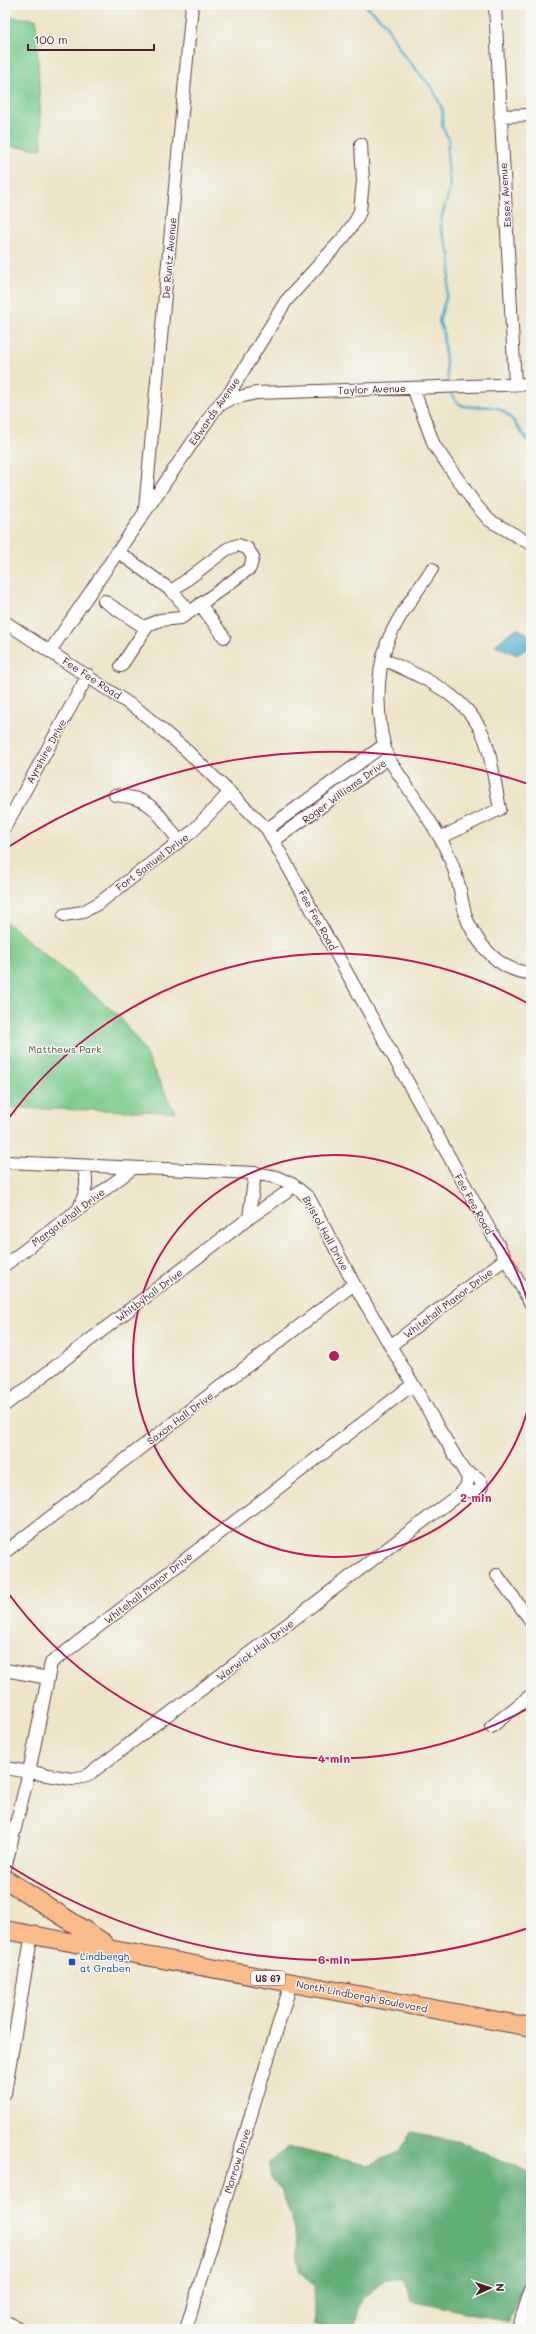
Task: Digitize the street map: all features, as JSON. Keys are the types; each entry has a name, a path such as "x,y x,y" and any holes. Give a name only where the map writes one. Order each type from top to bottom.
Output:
{"highway":[{"path":"5,1879 86,1933 116,1950"},
{"name":"North Lindbergh Boulevard","path":"5,1930 531,2027"},
{"name":"North Lindbergh Boulevard","path":"5,1941 531,2038"}],"street":[{"name":"De Runtz Avenue","path":"145,510 192,5"},
{"name":"Essex Avenue","path":"495,5 515,384"},
{"path":"500,116 531,115"},
{"name":"Edwards Avenue","path":"50,651 117,550 216,408 230,392 286,301 344,237 356,220 360,211 363,181 361,144"},
{"name":"Taylor Avenue","path":"216,408 231,399 256,393 531,384"},
{"path":"413,388 434,445 475,504 489,520 531,544"},
{"path":"121,666 147,627 160,620 181,618 250,568 253,557 247,548 238,545 227,549 179,587 172,590"},
{"path":"117,550 172,590 190,612"},
{"path":"388,758 384,745 379,682 383,659 388,642 396,626 432,569"},
{"path":"104,601 141,626 147,627"},
{"path":"200,604 224,637"},
{"name":"Fee Fee Road","path":"5,622 88,675 140,711 186,750 267,829 275,840 531,1304"},
{"path":"383,659 445,689 458,701 479,728 488,748 500,809 440,838"},
{"name":"Ayrshire Drive","path":"5,827 88,675"},
{"path":"267,829 384,745"},
{"name":"Roger Williams Drive","path":"275,840 388,758 440,838 458,882 467,920 476,936 484,947 506,967 514,971 531,973"},
{"name":"Fort Samuel Drive","path":"64,915 76,914 90,909 193,831 230,792"},
{"path":"115,795 138,798 148,803 178,841"},
{"name":"Bristol Hall Drive","path":"5,1162 255,1173 276,1177 292,1184 308,1198 354,1284 466,1483"},
{"path":"79,1209 86,1187 86,1173 82,1166"},
{"name":"Margatehall Drive","path":"5,1265 132,1168"},
{"path":"249,1218 255,1173"},
{"name":"Whitbyhall Drive","path":"5,1405 249,1218 287,1192 292,1184"},
{"name":"Whitehall Manor Drive","path":"390,1346 505,1259"},
{"name":"Saxon Hall Drive","path":"5,1552 354,1284"},
{"name":"Whitehall Manor Drive","path":"5,1868 30,1772 51,1663 412,1385"},
{"name":"Warwick Hall Drive","path":"5,1768 72,1779 87,1776 466,1483"},
{"path":"497,1575 531,1621"},
{"path":"5,1670 48,1678"},
{"path":"491,1726 531,1695"},
{"path":"5,2093 30,1946"},
{"name":"Morrow Drive","path":"186,2329 288,1993"},
{"path":"518,2329 531,2289"},
{"path":"5,2321 20,2329"}],"green space":[{"path":"5,17 36,19 42,149 5,146"},
{"name":"Matthews Park","path":"5,921 119,1016 142,1047 175,1112 5,1108"},
{"path":"411,2132 461,2142 531,2173 531,2271 509,2322 411,2300 402,2279 386,2279 361,2300 354,2329 315,2325 314,2285 299,2270 294,2226 284,2197 271,2177 268,2163 288,2147 368,2165 399,2152"}],"water":[{"path":"518,629 527,633 530,639 528,648 517,655 495,645 512,631"}],"waterway":[{"path":"365,5 384,22 402,53 433,89 443,111 442,126 449,140 447,152 450,189 441,219 441,229 450,254 451,266 446,298 439,321 443,332 448,383"},
{"path":"450,390 458,403 463,406 497,408 507,414 531,443"}],"place":[{"name":"Lindbergh at Graben","path":"72,1962"}]}
